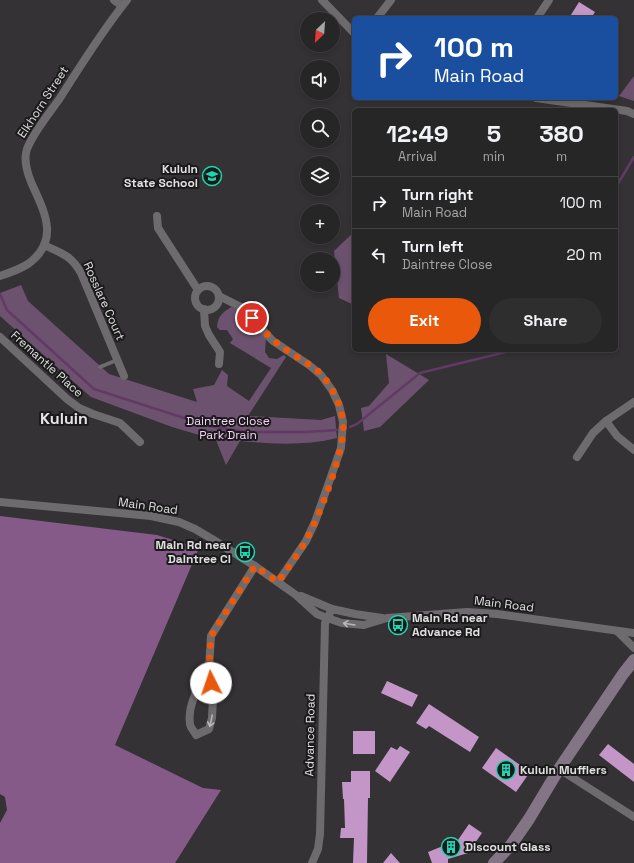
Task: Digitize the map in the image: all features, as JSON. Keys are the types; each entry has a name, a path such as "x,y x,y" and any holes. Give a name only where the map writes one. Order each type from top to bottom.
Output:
{"main road":[{"path":"494,863 511,845 530,819 559,769 634,660"}],"street":[{"path":"114,0 125,3"},
{"path":"322,0 352,31"},
{"path":"379,16 392,0"},
{"path":"538,16 549,0"},
{"name":"Elkhorn Street","path":"0,276 28,264 42,250 48,227 42,206 26,171 26,150 39,128 125,3"},
{"path":"550,100 606,108"},
{"path":"618,110 634,114"},
{"path":"157,216 158,228 198,290"},
{"name":"Rosslare Court","path":"44,245 64,253 77,265 124,376"},
{"path":"219,364 220,352 205,326 204,309 196,301 196,294 198,290 208,286 215,289 219,296 241,307 273,341 309,365 321,375 335,395 339,405 343,422 341,448 315,522 306,541 278,582"},
{"path":"204,309 215,306 219,300 219,296"},
{"name":"Fremantle Place","path":"0,337 67,399 79,408 120,423 140,442"},
{"path":"577,457 592,433 606,421 634,402"},
{"path":"606,421 617,436 634,450"},
{"name":"Main Road","path":"0,502 151,516 179,522 195,529 255,566 296,595 317,614 354,625 364,625 387,618"},
{"path":"209,668 196,692 190,710 190,725 196,735 209,729 212,718 213,698 209,668 211,636 255,566"},
{"name":"Main Road","path":"296,595 332,609 355,614 387,618 467,612 497,614 618,632 626,631 634,633"},
{"name":"Advance Road","path":"312,863 318,849 320,834 325,623 332,609"},
{"path":"618,632 634,648"},
{"path":"559,769 634,817"}],"lane":[{"name":"Rosslare Court","path":"100,367 117,360"}],"green space":[{"path":"634,76 634,101 619,96"},
{"path":"352,234 352,304 339,298 340,252 334,252"},
{"name":"Daintree Close Park Drain","path":"21,285 28,301 109,374 197,402 193,389 214,385 222,370 228,375 227,386 249,401 271,368 230,343 233,339 227,330 220,330 217,327 219,317 225,311 231,307 239,309 243,314 238,320 251,333 257,328 266,338 265,352 269,358 277,359 284,355 286,357 248,416 321,420 335,416 337,438 325,441 301,443 240,441 226,465 216,440 172,427 91,397 85,392 0,316 0,293"},
{"path":"386,354 429,380 380,427 364,431 361,408 369,406 389,383"}],"shaded area":[{"path":"0,516 157,535 199,548 115,745 203,788 221,790 175,863 0,863 0,823 7,810 5,797 0,794"}],"building":[{"path":"579,2 595,12 592,16 570,16"},
{"path":"387,681 418,695 412,707 381,693"},
{"path":"429,704 479,737 470,752 429,726 426,729 416,723"},
{"path":"353,731 375,731 375,754 353,754"},
{"path":"608,744 634,764 634,782 599,755"},
{"path":"400,746 410,752 390,782 375,771 391,747 397,750"},
{"name":"Kuluin Mufflers","path":"496,748 530,772 516,792 482,768"},
{"path":"351,771 370,771 367,863 353,863 354,838 340,838 341,828 345,828 342,782 351,782"},
{"path":"469,824 482,833 468,853 448,859 448,863 432,863 428,852 458,840"},
{"path":"391,853 400,863 383,863"}],"waterway":[{"name":"Daintree Close Park Drain","path":"618,184 634,157"},
{"name":"Daintree Close Park Drain","path":"0,294 7,310 94,389 209,426 247,432 306,432 337,430"},
{"name":"Daintree Close Park Drain","path":"350,427 357,424 420,373 506,352"}],"place":[{"name":"Kuluin State School","path":"212,176"},
{"name":"Main Rd near Daintree Cl","path":"245,552"},
{"name":"Main Rd near Advance Rd","path":"398,625"},
{"name":"Kuluin Mufflers","path":"506,770"},
{"name":"Discount Glass","path":"451,847"}],"district":[{"name":"Kuluin","path":"64,418"}],"route":[{"path":"211,683 209,668 211,636 255,566 278,582 306,541 315,522 333,474 341,448 343,433 343,422 339,405 332,390 321,375 309,365 273,341 252,318"}]}
